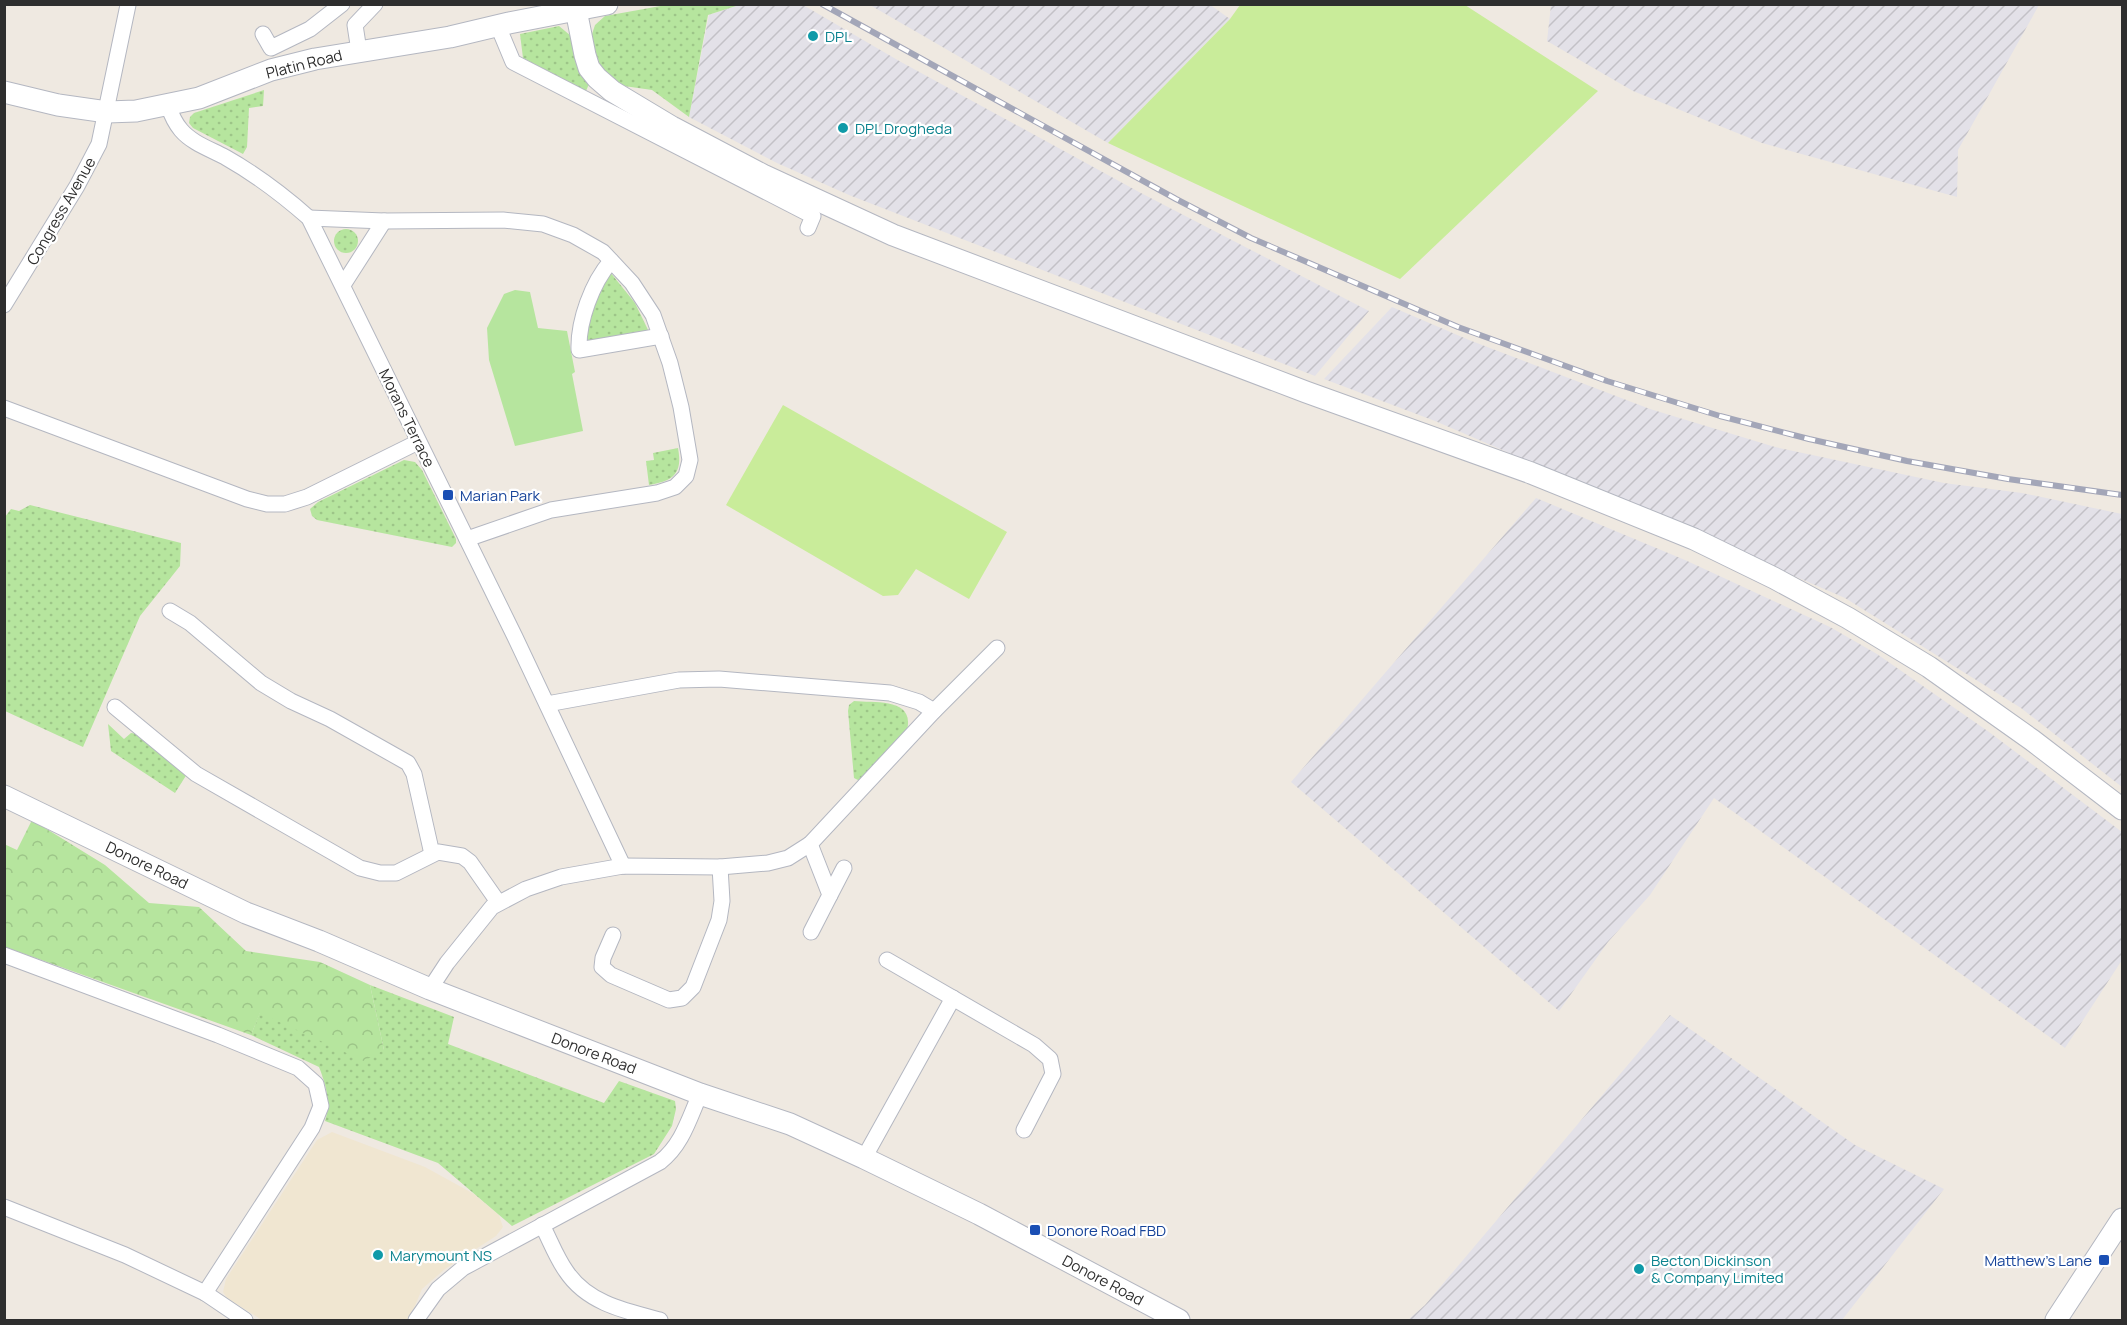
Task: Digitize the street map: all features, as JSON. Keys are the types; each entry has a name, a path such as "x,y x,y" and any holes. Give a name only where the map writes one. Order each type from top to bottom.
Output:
{"street":[{"path":"263,34 271,48 310,29 342,4"},
{"path":"359,51 355,25 375,4"},
{"name":"Platin Road","path":"4,92 58,105 107,112 136,111 199,98 282,67 359,51 450,37 607,4"},
{"name":"Congress Avenue","path":"4,305 79,184 99,144 128,5"},
{"path":"576,10 589,68 597,78 669,134 813,216 808,228"},
{"path":"498,26 513,62 893,235 1306,392 1493,458 1694,538 1848,618 1929,668 2032,740 2122,809"},
{"name":"Morans Terrace","path":"168,105 171,116 190,139 226,158 279,192 309,218 547,704 622,866"},
{"path":"309,218 384,221 503,220 543,224 573,235 603,252 632,283 653,315 670,363 681,407 690,460 686,476 675,487 657,494 551,510 466,539"},
{"path":"343,285 384,221"},
{"path":"611,261 601,273 583,318 579,333 579,350 661,336"},
{"path":"4,408 247,499 267,504 285,504 307,497 418,442"},
{"path":"170,611 190,623 261,683 408,763 414,774 432,854"},
{"path":"430,989 447,963 492,907 498,902 561,877 622,866 720,867 768,863 788,858 810,844 934,711 997,648"},
{"path":"547,704 679,680 719,679 890,693 919,702 934,711"},
{"path":"115,707 196,774 360,868 380,873 396,873 438,852 462,856 470,862 498,902"},
{"name":"Donore Road","path":"4,796 246,913 430,989 700,1094 790,1124 979,1214 1179,1320"},
{"path":"810,844 830,895"},
{"path":"612,935 602,967 611,975 669,1000 682,998 693,987 718,920 722,901 720,867"},
{"path":"812,932 844,868"},
{"path":"4,955 218,1035 298,1068 316,1084 321,1106 312,1128 205,1293"},
{"path":"887,960 1034,1045 1050,1059 1053,1074 1024,1130"},
{"path":"864,1158 953,998"},
{"path":"416,1320 438,1289 463,1268 660,1162 672,1153 680,1141 700,1094"},
{"path":"4,1207 125,1255 205,1293 246,1320"},
{"path":"2056,1320 2122,1219"},
{"path":"542,1225 565,1271 580,1289 600,1302 660,1320"}],"shaded area":[{"path":"1209,4 1230,19 1108,143 870,5"},
{"path":"1551,4 2039,5 1958,150 1957,197 1762,143 1633,91 1547,41"},
{"path":"739,5 803,5 901,62 1139,192 1369,311 1315,376 849,195 777,163 689,117 709,15"},
{"path":"1392,307 1469,340 1650,409 1775,447 1944,483 2022,493 2122,514 2122,787 2021,708 1845,598 1435,421 1324,379"},
{"path":"1536,498 1685,560 1830,627 1877,654 1989,732 2122,832 2122,960 2065,1048 1714,798 1650,895 1608,942 1559,1011 1291,782"},
{"path":"1670,1015 1855,1145 1944,1189 1842,1320 1408,1320 1425,1305"},
{"path":"332,1132 425,1167 474,1194 499,1215 503,1227 496,1236 445,1269 422,1289 409,1320 262,1320 227,1298 223,1292 226,1279 317,1140"}],"green space":[{"path":"666,5 739,5 708,15 689,117 652,90 624,86 602,72 591,37 595,25 605,16"},
{"path":"1240,5 1465,5 1598,91 1400,279 1108,143 1230,19"},
{"path":"559,26 571,36 589,84 586,91 523,58 520,34"},
{"path":"264,90 263,106 249,108 247,147 243,154 193,128 189,123 194,113"},
{"path":"346,229 351,230 357,236 357,246 351,252 346,253 341,252 335,246 334,241 335,236 341,230"},
{"path":"610,272 635,303 650,334 582,342 603,275"},
{"path":"515,290 530,292 538,328 567,331 575,372 572,374 583,431 515,446 489,360 487,328 504,294"},
{"path":"783,405 1007,532 969,599 916,569 898,595 883,596 726,505"},
{"path":"678,448 679,464 674,475 664,481 649,485 646,461 654,460 653,453"},
{"path":"404,460 415,462 422,470 456,539 452,547 317,520 312,516 310,509 318,502"},
{"path":"30,505 181,543 180,566 140,616 83,747 5,711 5,517 11,509 19,511"},
{"path":"854,701 892,704 905,712 908,720 907,730 860,781 854,778 848,711 849,705"},
{"path":"108,724 124,739 131,733 138,734 187,774 175,793 111,751"},
{"path":"32,820 105,865 149,903 199,907 246,951 320,962 370,985 384,1050 364,1061 260,1013 251,1035 5,947 4,844 17,850"},
{"path":"370,985 454,1017 448,1044 604,1103 619,1081 675,1101 676,1109 672,1126 654,1154 512,1226 438,1163 325,1121 328,1107 327,1094 319,1067 251,1035 260,1012 384,1050"}],"railway":[{"path":"822,4 1251,238 1458,327 1607,381 1720,416 1809,439 1907,461 2008,479 2122,495"}],"place":[{"name":"DPL","path":"813,36"},
{"name":"DPL Drogheda","path":"843,128"},
{"name":"Marian Park","path":"448,495"},
{"name":"Donore Road FBD","path":"1035,1230"},
{"name":"Marymount NS","path":"378,1255"},
{"name":"Matthew's Lane","path":"2104,1260"},
{"name":"Becton Dickinson & Company Limited","path":"1639,1269"}]}
